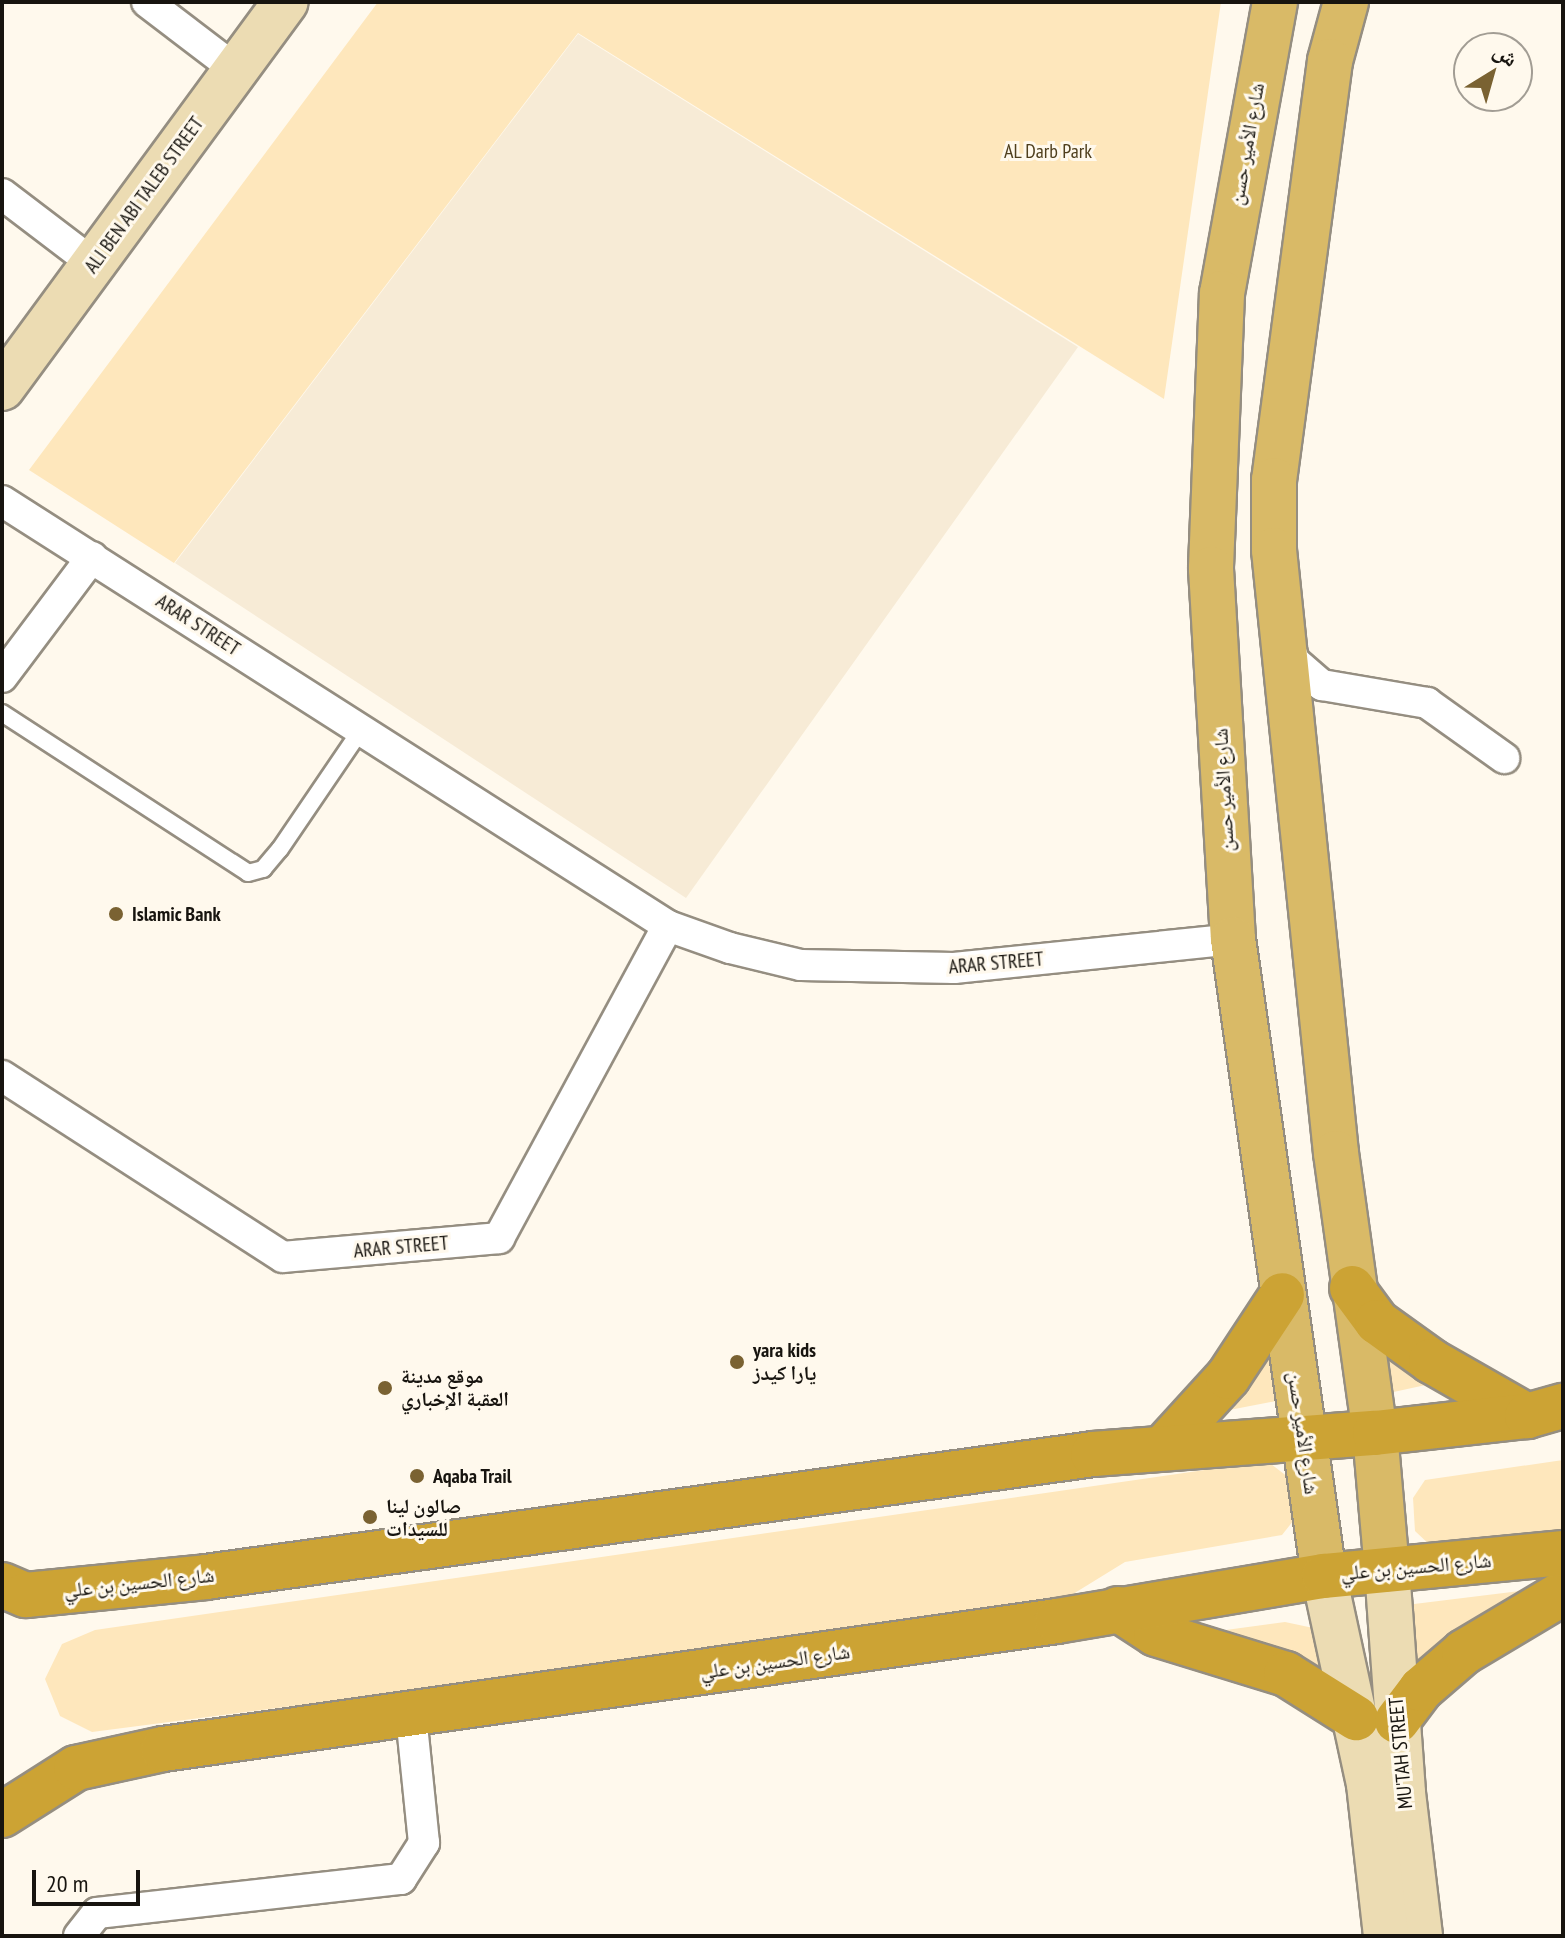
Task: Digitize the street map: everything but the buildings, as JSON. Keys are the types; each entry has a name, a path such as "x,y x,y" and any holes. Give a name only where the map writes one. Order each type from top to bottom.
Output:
{"highway":[{"path":"1352,1288 1377,1322 1431,1361 1545,1411"},
{"path":"1164,1447 1228,1377 1282,1295"},
{"name":"شارع الحسين بن علي","path":"2,1585 26,1595 206,1577 656,1511 1164,1447 1375,1433 1545,1411"},
{"name":"شارع الحسين بن علي","path":"2,1815 76,1768 163,1749 411,1715 1324,1576 1563,1553"},
{"path":"1118,1609 1156,1634 1286,1674 1376,1720 1421,1689 1464,1652 1563,1593"}],"main road":[{"name":"ALI BEN ABI TALEB STREET","path":"2,388 286,2"},
{"name":"شارع الأمير حسن","path":"1275,2 1222,293 1211,569 1233,939 1324,1576"},
{"path":"1346,2 1330,61 1274,480 1282,622 1352,1288 1375,1433 1387,1569"},
{"name":"MU'TAH STREET","path":"1386,1936 1369,1784 1387,1569"},
{"name":"MU'TAH STREET","path":"1324,1576 1376,1720 1420,1936"}],"street":[{"path":"147,2 235,69"},
{"path":"2,194 94,264"},
{"name":"ARAR STREET","path":"2,501 668,926 801,965 874,969 954,968 1233,939"},
{"path":"2,677 92,557"},
{"path":"1282,622 1294,661 1322,685 1427,703 1504,758"},
{"name":"ARAR STREET","path":"2,1076 283,1257 499,1238 668,926"},
{"path":"79,1936 97,1913 401,1879 424,1843 411,1715"}],"lane":[{"path":"2,713 248,873 263,869 280,849 361,730"}],"shaded area":[{"path":"578,34 1078,347 686,898 175,563"}],"green space":[{"name":"AL Darb Park","path":"378,2 1221,2 1164,399 578,33 174,563 29,470"},
{"path":"1380,1334 1444,1381 1389,1393"},
{"path":"1273,1344 1287,1399 1219,1412"},
{"path":"1563,1460 1563,1536 1432,1547 1415,1531 1413,1498 1425,1480"},
{"path":"1267,1461 1301,1487 1305,1506 1282,1535 1125,1562 1052,1607 92,1732 60,1716 45,1679 62,1644 95,1630"},
{"path":"1544,1588 1413,1678 1406,1605"},
{"path":"1285,1622 1318,1629 1351,1703 1211,1632"}],"place":[{"name":"Islamic Bank","path":"116,914"},
{"name":"yara kids يارا كيدز","path":"737,1362"},
{"name":"موقع مدينة العقبة الإخباري","path":"385,1388"},
{"name":"Aqaba Trail","path":"417,1476"},
{"name":"صالون لينا للسيدات","path":"370,1517"}]}
